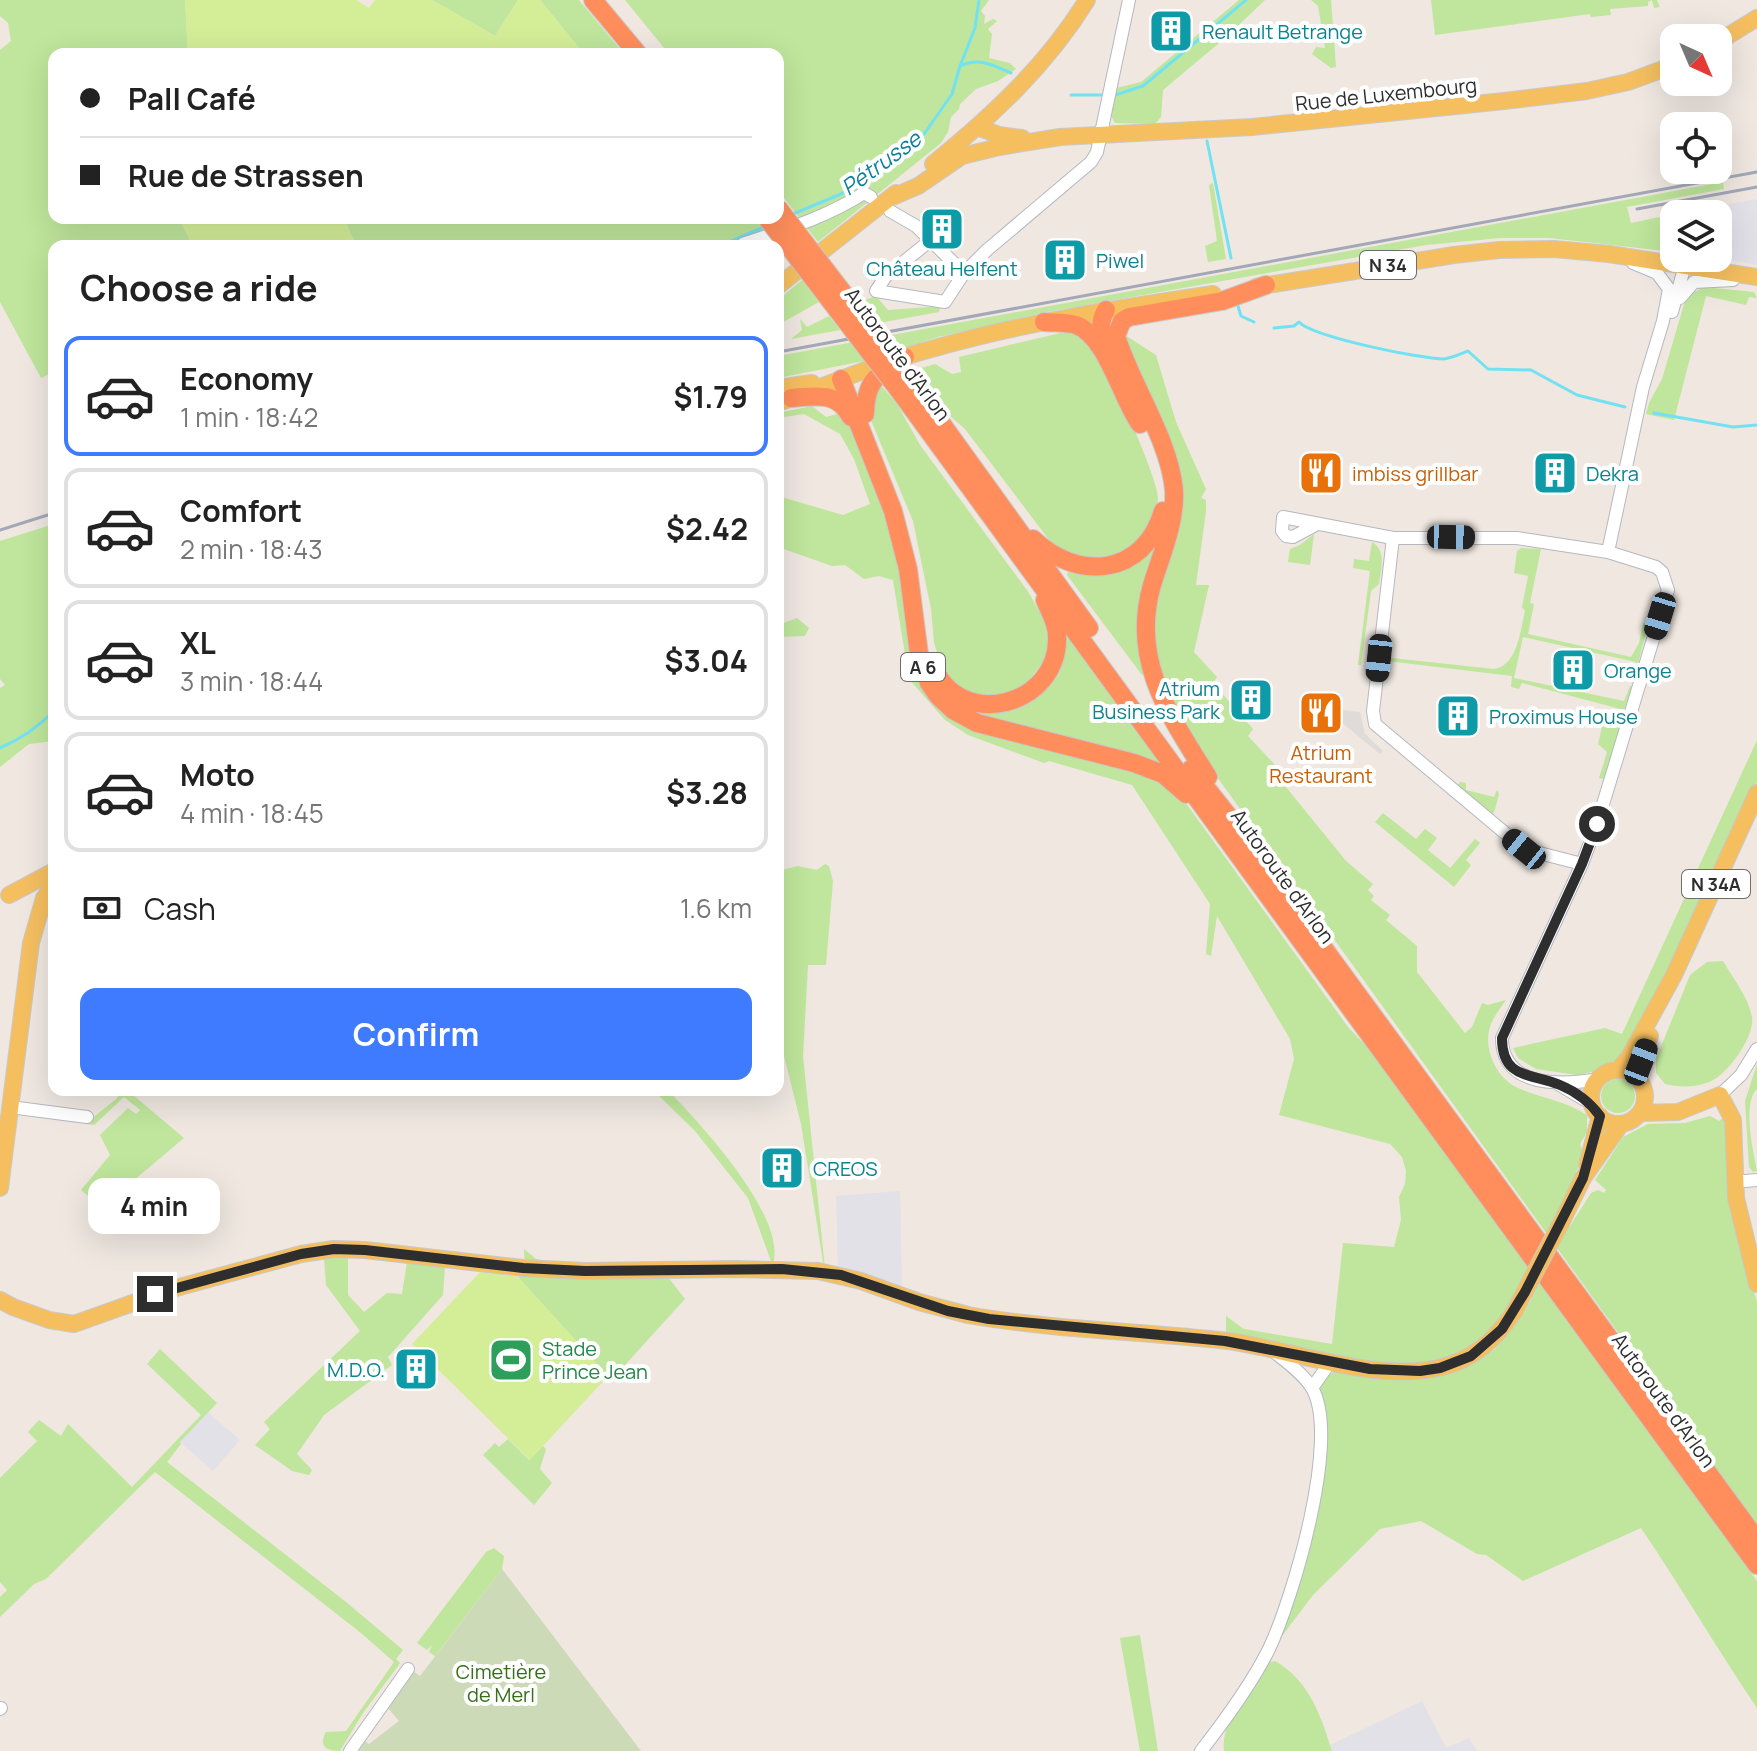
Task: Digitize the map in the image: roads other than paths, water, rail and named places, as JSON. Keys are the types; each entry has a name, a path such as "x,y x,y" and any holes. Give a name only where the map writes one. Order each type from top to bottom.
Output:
{"highway":[{"path":"593,0 633,48"},
{"path":"609,0 649,48"},
{"name":"Autoroute d'Arlon","path":"784,216 1042,584 1757,1565"},
{"name":"Autoroute d'Arlon","path":"772,224 1008,514 1757,1540"},
{"name":"A 6","path":"1242,833 1168,713 1147,651 1145,622 1149,598 1174,500 1171,473 1116,336 1122,321 1129,317 1222,301 1266,285"},
{"name":"A 6","path":"1106,310 1114,347 1158,451 1171,473"},
{"name":"A 6","path":"1008,514 1046,550 1078,566 1098,568 1134,555 1148,544 1159,525 1164,511 1157,466 1099,332 1100,320 1106,310"},
{"name":"A 6","path":"1044,322 1075,325 1087,332 1099,345 1130,411 1140,424"},
{"path":"865,414 866,391 873,378 905,357"},
{"name":"A 6","path":"846,378 865,414 912,545 930,658 937,675 956,695 990,705 1009,702 1039,684 1049,671 1056,652 1057,636 1042,584"},
{"name":"A 6","path":"846,378 893,511 908,569 924,670 938,696 953,710 977,723 1149,768 1174,783 1207,810"},
{"name":"A 6","path":"784,396 826,396 842,402 889,512 908,569"}],"main road":[{"path":"784,283 890,205 976,128 1040,64 1087,0"},
{"path":"1732,33 1757,18"},
{"name":"Rue de Luxembourg","path":"890,205 962,156 999,147 1060,137 1252,127 1504,101 1587,91 1628,82 1660,70"},
{"path":"1006,100 1004,124 1010,130 1060,137"},
{"path":"976,128 1018,139 1060,137"},
{"path":"976,128 985,141 999,147"},
{"name":"N 34","path":"784,395 981,335 1106,310 1454,255 1554,249 1660,261"},
{"name":"N 34","path":"1718,272 1757,280"},
{"name":"N 34A","path":"1642,1086 1641,1062 1674,975 1757,793"},
{"path":"5,897 48,874"},
{"path":"5,897 32,890 44,898"},
{"path":"0,1188 31,943 48,892"},
{"name":"N 34A","path":"1618,1070 1629,1057 1674,975"},
{"path":"1583,1178 1596,1110 1592,1091 1599,1079 1618,1070 1633,1074 1659,1100 1694,1106"},
{"path":"4,1305 57,1323 74,1324 172,1289 301,1254 334,1249 365,1250 523,1268 585,1271 818,1271 861,1281 934,1307 968,1315 1225,1341 1396,1371 1440,1368 1471,1356 1502,1329 1514,1312 1583,1178 1621,1124 1640,1113 1642,1086"},
{"path":"1640,1113 1678,1112 1720,1095 1733,1120 1734,1182 1742,1231 1757,1284"},
{"path":"1596,1110 1606,1120 1621,1124"},
{"path":"0,1289 41,1317"}],"street":[{"path":"931,240 886,276 876,291 945,302 964,273 1091,162 1097,152 1129,0"},
{"path":"754,240 817,217 864,193 871,197"},
{"path":"890,205 964,273"},
{"path":"1609,254 1650,269 1669,289"},
{"path":"1608,552 1640,405 1676,272"},
{"path":"1640,405 1657,368 1678,272"},
{"path":"1669,323 1681,295 1694,282 1757,280"},
{"path":"1317,524 1393,538 1517,538 1608,552 1656,567 1662,572 1668,590 1628,729 1582,864 1502,1038 1502,1048 1512,1068 1531,1078 1558,1084 1599,1079"},
{"path":"1393,538 1373,711 1375,724 1524,849 1582,864"},
{"path":"1720,1095 1741,1075 1757,1049"},
{"path":"1558,1084 1596,1110"},
{"path":"10,1107 87,1117"},
{"path":"1734,1182 1757,1180"},
{"path":"1201,1751 1268,1650 1300,1565 1315,1495 1321,1440 1312,1388 1270,1348"},
{"path":"1312,1388 1331,1361"},
{"path":"350,1751 408,1669"}],"waterway":[{"name":"Pétrusse","path":"793,214 841,194 922,137 952,94 975,28 979,0"},
{"name":"Pétrusse","path":"1115,95 1143,86 1246,0"},
{"name":"Pétrusse","path":"960,66 979,62 1011,73"},
{"name":"Pétrusse","path":"1071,95 1103,95"},
{"path":"1207,141 1231,258"},
{"name":"Pétrusse","path":"734,240 764,227"},
{"path":"1237,303 1241,316 1254,322"},
{"path":"1274,328 1294,326 1299,322 1345,340 1432,358 1444,359 1468,351 1488,369 1531,370 1577,395 1625,407"},
{"path":"1654,413 1733,427 1757,425"},
{"name":"Pétrusse","path":"0,748 29,732 48,716"}],"railway":[{"path":"784,351 1757,172"},
{"path":"1637,209 1757,187"},
{"path":"0,530 48,515"}],"place":[{"name":"Renault Betrange","path":"1171,31"},
{"name":"Château Helfent","path":"942,229"},
{"name":"Piwel","path":"1065,260"},
{"name":"imbiss grillbar","path":"1321,473"},
{"name":"Dekra","path":"1555,473"},
{"name":"Orange","path":"1573,670"},
{"name":"Atrium Business Park","path":"1251,700"},
{"name":"Atrium Restaurant","path":"1321,713"},
{"name":"Proximus House","path":"1458,716"},
{"name":"CREOS","path":"782,1168"},
{"name":"Stade Prince Jean","path":"511,1360"},
{"name":"M.D.O.","path":"416,1369"}],"park label":[{"name":"Cimetière de Merl","path":"501,1682"}]}
